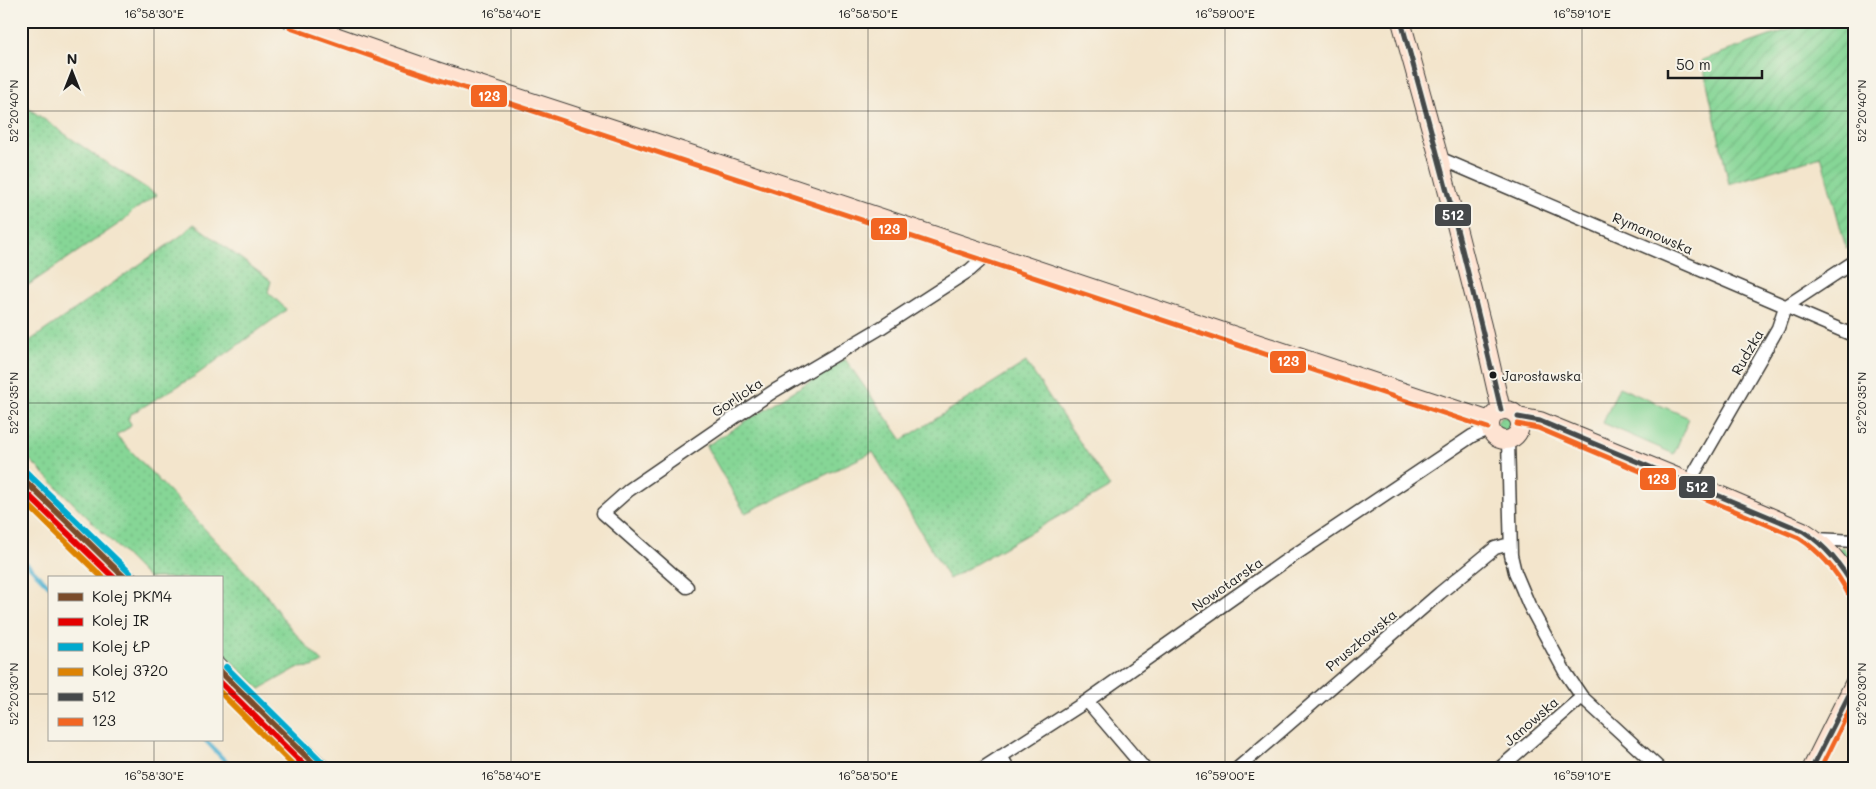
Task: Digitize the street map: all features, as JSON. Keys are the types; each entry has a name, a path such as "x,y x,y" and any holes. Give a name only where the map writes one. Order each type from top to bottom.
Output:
{"street":[{"path":"292,21 409,62 1493,420 1510,411 1518,417 1540,422 1689,482 1802,531 1816,539 1831,553 1855,589"},
{"path":"1402,21 1486,342 1493,435 1508,440 1517,434 1520,428 1518,417"},
{"name":"Rymanowska","path":"1439,158 1855,336"},
{"name":"Gorlicka","path":"687,587 603,513 629,490 735,417 788,382 880,328 970,270 980,261 984,252"},
{"path":"1785,307 1855,261"},
{"name":"Rudzka","path":"1689,482 1778,328 1785,307"},
{"name":"Nowotarska","path":"983,768 1087,701 1284,562 1493,420"},
{"path":"1508,440 1510,544 1515,572 1529,605 1565,672 1582,697 1659,768"},
{"path":"1816,539 1855,541"},
{"name":"Pruszkowska","path":"1238,768 1440,593 1495,548 1510,544"},
{"path":"1816,764 1855,682"},
{"name":"Janowska","path":"1500,768 1582,697"},
{"path":"1087,701 1144,768"},
{"path":"1001,756 1008,768"}],"green space":[{"path":"1812,21 1855,21 1855,245 1846,248 1821,156 1729,184 1702,60"},
{"path":"21,103 96,156 157,195 133,211 123,221 21,290"},
{"path":"194,224 271,281 268,292 286,309 195,376 131,414 128,419 131,424 130,427 116,435 265,593 292,629 323,662 312,667 297,668 260,689 222,652 222,576 146,576 21,451 21,347 182,235"},
{"path":"845,359 902,440 1026,362 1110,487 949,579 873,452 745,513 706,446"},
{"path":"1619,387 1689,418 1674,454 1603,423"},
{"path":"1505,417 1513,425 1505,433 1497,425"},
{"path":"1842,546 1855,565 1855,573 1840,552"}],"waterway":[{"path":"21,558 48,585"},
{"path":"207,742 232,768"}],"railway":[{"path":"21,465 135,576"},
{"path":"222,661 331,768"}],"rail line":[{"name":"ŁP","path":"26,472 130,573"},
{"name":"PKM4","path":"21,477 123,576"},
{"name":"IR","path":"21,488 112,576"},
{"name":"3720","path":"21,498 101,576"},
{"name":"ŁP","path":"226,667 323,763"},
{"name":"PKM4","path":"222,673 318,768"},
{"name":"IR","path":"222,684 307,768"},
{"name":"3720","path":"222,694 296,768"}],"transit line":[{"name":"512","path":"1401,21 1478,312 1501,410"},
{"name":"123","path":"290,28 416,72 1488,428"},
{"name":"512","path":"1518,417 1540,421 1803,531 1819,543 1832,557 1855,589"},
{"name":"123","path":"1517,424 1538,428 1799,538 1827,562 1848,593"},
{"name":"512","path":"1812,768 1855,683"},
{"name":"123","path":"1821,768 1855,699"}],"place":[{"name":"Jarosławska","path":"1493,375"}]}
